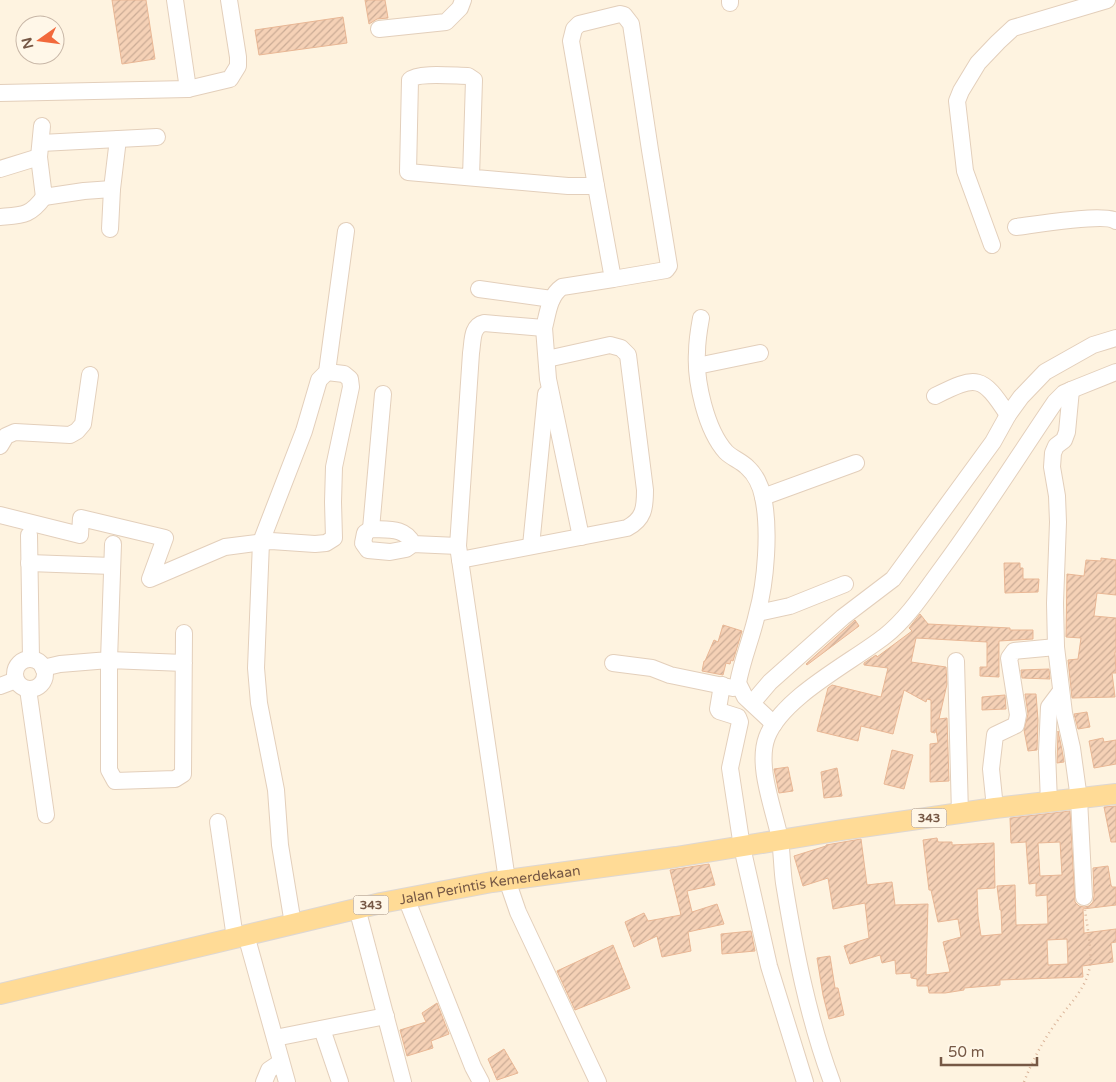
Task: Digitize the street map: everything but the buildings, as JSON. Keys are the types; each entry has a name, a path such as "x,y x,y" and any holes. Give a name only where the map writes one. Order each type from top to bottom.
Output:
{"main road":[{"name":"343","path":"778,841 995,808 1116,794"},
{"name":"Jalan Perintis Kemerdekaan","path":"0,994 357,908 406,898 507,880 778,841"}],"street":[{"path":"175,0 188,89"},
{"path":"0,93 188,89 230,79 238,66 238,57 229,0"},
{"path":"379,29 446,22 460,8 463,0"},
{"path":"992,245 965,171 957,101 961,91 978,63 1013,28 1107,0"},
{"path":"531,546 548,379 544,328 552,299 562,287 613,279 666,270 669,266 631,24 624,15 620,14 579,24 574,29 571,41 613,279"},
{"path":"471,177 474,80 468,76 423,75 412,78 409,86 408,172 568,186 596,186"},
{"path":"0,217 28,214 35,209 44,197 40,150 42,126"},
{"path":"0,169 40,150 118,139 157,137"},
{"path":"110,228 118,139"},
{"path":"44,197 112,189"},
{"path":"1016,227 1093,218 1113,218 1116,221"},
{"path":"293,924 280,844 276,790 259,703 256,668 261,542 304,431 320,380 327,372 346,231"},
{"path":"478,289 552,299"},
{"path":"701,318 696,352 707,421 717,441 728,454 747,466 757,479 763,497 766,524 765,567 758,613 738,683 745,697 763,713"},
{"path":"544,328 484,323 478,324 475,328 471,353 459,553 507,880 518,912 598,1082"},
{"path":"832,1082 814,1033 805,992 764,761 764,746 767,736 763,713 770,682 843,618 893,579 993,442 1008,415 1021,397 1045,372 1093,345 1116,338"},
{"path":"383,394 371,529 365,533 363,543 368,550 390,552 406,549 413,544 459,553 531,546 627,528 637,523 645,503 645,490 628,355 621,348 610,345 547,359"},
{"path":"697,366 760,353"},
{"path":"0,514 80,535 81,518 164,538 150,579 225,547 261,542 326,543 334,538 332,502 334,467 351,387 350,379 344,374 327,372"},
{"path":"763,713 803,694 886,634 914,605 972,527 1055,402 1071,390 1116,372"},
{"path":"0,446 6,436 14,432 70,435 77,431 83,424 90,375"},
{"path":"548,379 581,536"},
{"path":"935,396 969,382 984,385 993,393 1008,415"},
{"path":"1071,390 1068,432 1064,440 1056,446 1053,453 1052,466 1057,496 1058,522 1055,604 1056,647 1061,692 1080,799 1084,896"},
{"path":"763,497 856,463"},
{"path":"0,686 22,684 38,686 44,678 37,664 29,563 29,535"},
{"path":"114,544 109,660 109,770 115,781 175,779 183,774 184,632"},
{"path":"29,563 112,566"},
{"path":"758,613 790,606 845,584"},
{"path":"995,808 990,770 995,734 1016,725 1018,714 1009,658 1014,651 1056,647"},
{"path":"46,814 22,684 15,675 18,665 22,662 60,664 109,660 184,663"},
{"path":"956,661 960,814"},
{"path":"613,663 652,668 670,675 740,689"},
{"path":"722,685 718,709 738,717 740,722 730,768 769,966 805,1082"},
{"path":"1049,802 1047,752 1049,707 1061,692"},
{"path":"218,822 240,936 274,1038 286,1082"},
{"path":"406,898 473,1067 481,1082"},
{"path":"357,908 403,1082"},
{"path":"274,1038 386,1016"},
{"path":"322,1029 340,1082"},
{"path":"264,1082 269,1070 281,1062"}],"path":[{"path":"1024,1082 1032,1059 1055,1023 1082,989 1086,979 1090,964 1084,896"}]}
